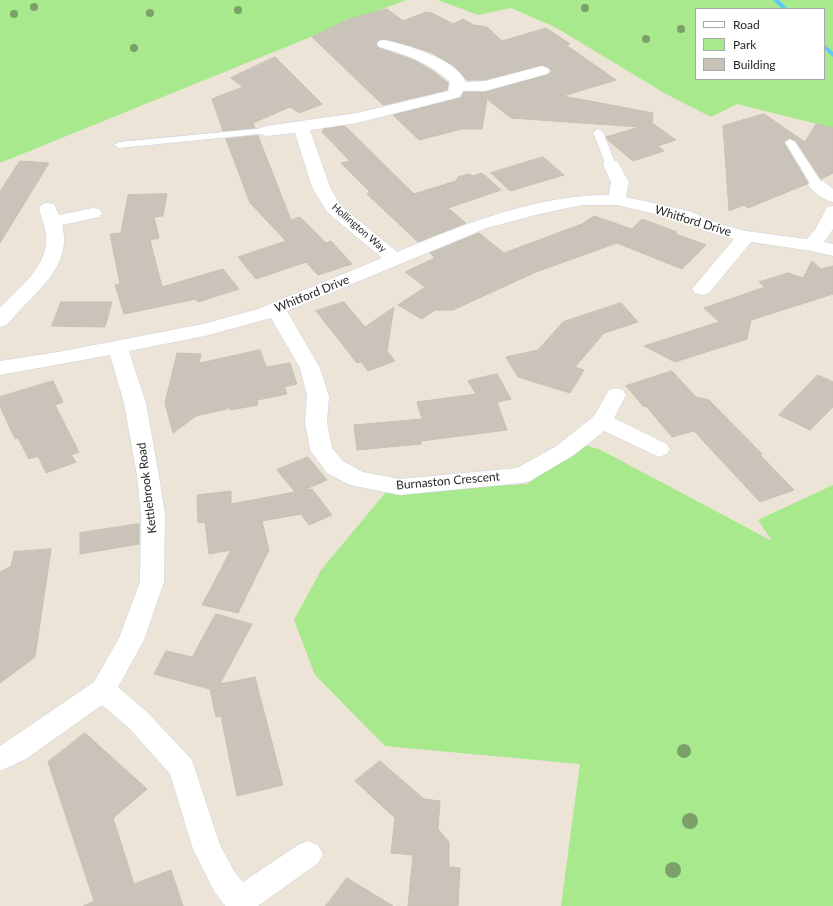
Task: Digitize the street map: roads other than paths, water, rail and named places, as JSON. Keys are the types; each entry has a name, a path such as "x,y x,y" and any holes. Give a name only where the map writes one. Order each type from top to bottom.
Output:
{"street":[{"path":"412,52 428,41"},
{"path":"266,131 364,117 454,94 458,88 458,81 433,60 384,44"},
{"path":"458,88 485,86 542,71"},
{"name":"Hollington Way","path":"301,127 321,187 333,208 396,260"},
{"path":"611,165 620,182 617,200"},
{"path":"817,185 833,197"},
{"name":"Whitford Drive","path":"0,368 58,359 205,330 276,309 481,224 533,210 582,200 617,200 683,215 714,228 746,236 812,245 833,250"},
{"path":"812,245 823,231 833,210"},
{"path":"0,321 8,310 33,285 53,257 55,237 50,215 93,213"},
{"name":"Whitford Drive","path":"702,289 746,236"},
{"name":"Burnaston Crescent","path":"276,309 310,368 318,396 316,422 321,450 334,467 358,479 400,488 522,475 566,450 602,421 616,395"},
{"name":"Kettlebrook Road","path":"0,759 16,751 103,690 131,640 152,582 153,515 148,476 135,403 118,347"},
{"path":"602,421 659,449"},
{"path":"103,690 139,721 182,768 207,849 224,881 241,904 308,854"}],"lane":[{"path":"119,145 266,131"},
{"path":"598,132 611,165"},
{"path":"790,142 817,185"}],"waterway":[{"path":"776,0 784,8"},
{"path":"825,47 833,55"}]}
